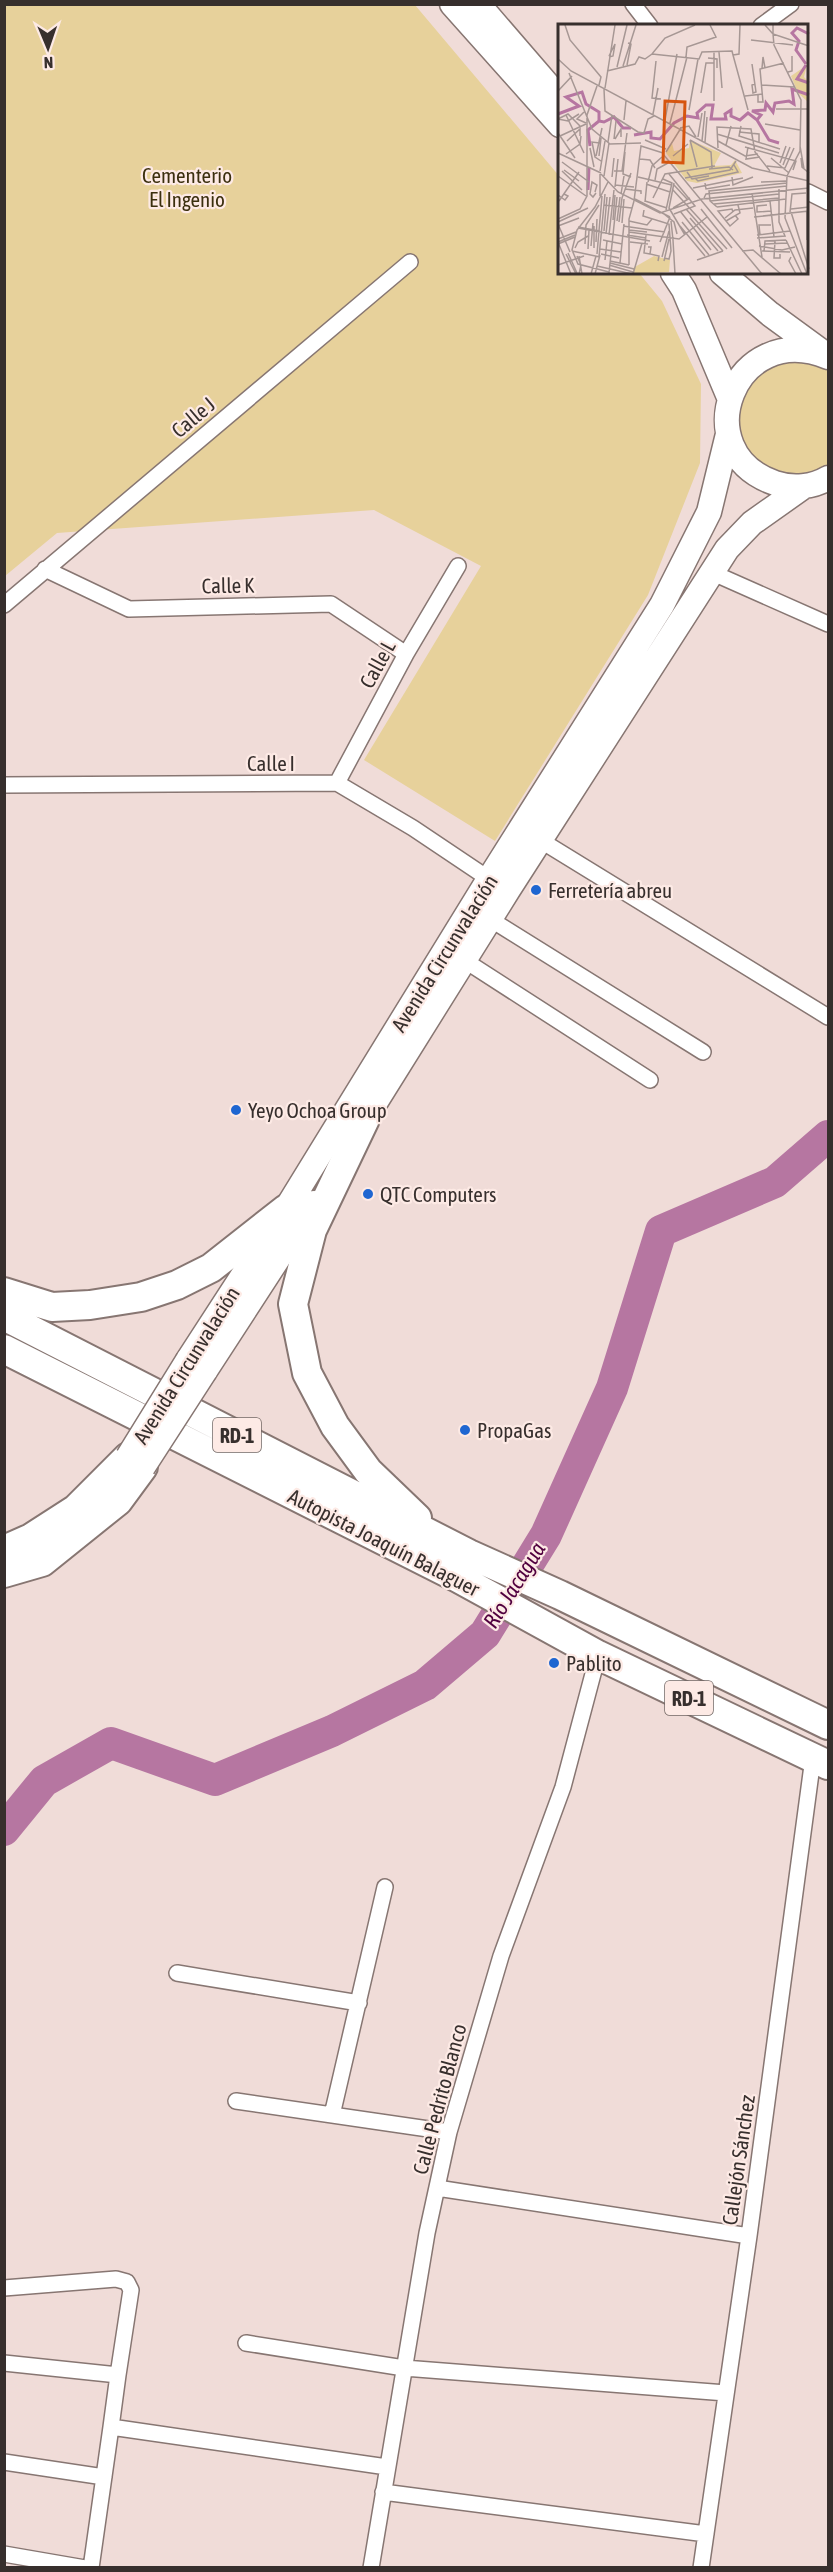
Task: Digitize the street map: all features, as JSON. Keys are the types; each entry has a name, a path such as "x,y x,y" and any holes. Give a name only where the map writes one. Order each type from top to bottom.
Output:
{"highway":[{"path":"365,1119 312,1230 293,1304 307,1373 335,1426 368,1471 441,1540"},
{"path":"4,1292 52,1307 90,1305 141,1297 177,1285 211,1268 286,1209"},
{"name":"Autopista Joaquín Balaguer","path":"4,1316 441,1540 464,1566 550,1630 821,1761"},
{"name":"Autopista Joaquín Balaguer","path":"4,1349 464,1566 560,1595 828,1725"},
{"path":"4,1550 31,1538 76,1509 136,1462"},
{"path":"4,1573 42,1562 118,1501 136,1462"}],"main road":[{"path":"452,4 558,113"},
{"path":"478,4 558,113"},
{"path":"674,274 684,290 729,397"},
{"path":"723,274 770,314 828,357"},
{"path":"828,357 814,351 797,349 779,351 763,357 748,368 737,381 729,397 726,416 728,434 736,453 748,468 764,480 783,486 803,487 828,478"},
{"name":"Avenida Circunvalación","path":"136,1462 196,1366 286,1209 498,885 662,604 696,542 715,492 728,434"},
{"name":"Avenida Circunvalación","path":"196,1366 306,1217 490,918 498,885 540,840 727,549 739,535 777,504 803,487"}],"street":[{"path":"633,4 647,24"},
{"path":"764,24 791,4"},
{"path":"809,193 828,202"},
{"name":"Calle J","path":"4,605 410,262"},
{"name":"Calle L","path":"337,783 406,654 458,566"},
{"name":"Calle K","path":"45,569 129,609 331,604 406,654"},
{"path":"713,573 828,624"},
{"path":"337,783 413,828 498,885"},
{"name":"Calle I","path":"4,784 337,783"},
{"path":"540,840 828,1017"},
{"path":"490,918 703,1052"},
{"path":"464,960 650,1080"},
{"name":"Calle Pedrito Blanco","path":"371,2568 427,2233 449,2132 501,1956 563,1786 598,1655"},
{"name":"Callejón Sánchez","path":"701,2568 821,1761"},
{"path":"332,2115 385,1887"},
{"path":"177,1973 359,2003"},
{"path":"236,2101 449,2132"},
{"path":"437,2188 749,2236"},
{"path":"4,2288 116,2279 127,2282 131,2290 91,2568"},
{"path":"246,2343 404,2368 726,2393"},
{"path":"4,2363 118,2375"},
{"path":"111,2427 387,2467"},
{"path":"4,2462 104,2477"},
{"path":"383,2492 706,2534"},
{"path":"4,2554 85,2568"}],"green space":[{"name":"Cementerio El Ingenio","path":"5,5 415,5 558,175 558,274 640,274 662,301 701,384 700,463 648,595 495,841 364,760 481,566 374,510 57,533 5,576"},
{"path":"793,358 828,368 828,466 812,472 779,472 765,466 753,458 744,446 739,430 739,407 756,374"}],"waterway":[{"name":"Río Jacagua","path":"4,1830 44,1781 111,1743 215,1780 332,1731 425,1685 485,1634 546,1535 612,1388 661,1231 775,1182 828,1136"}],"place":[{"name":"Ferretería abreu","path":"536,890"},
{"name":"Yeyo Ochoa Group","path":"236,1110"},
{"name":"QTC Computers","path":"368,1194"},
{"name":"PropaGas","path":"465,1430"},
{"name":"Pablito","path":"554,1663"}]}
